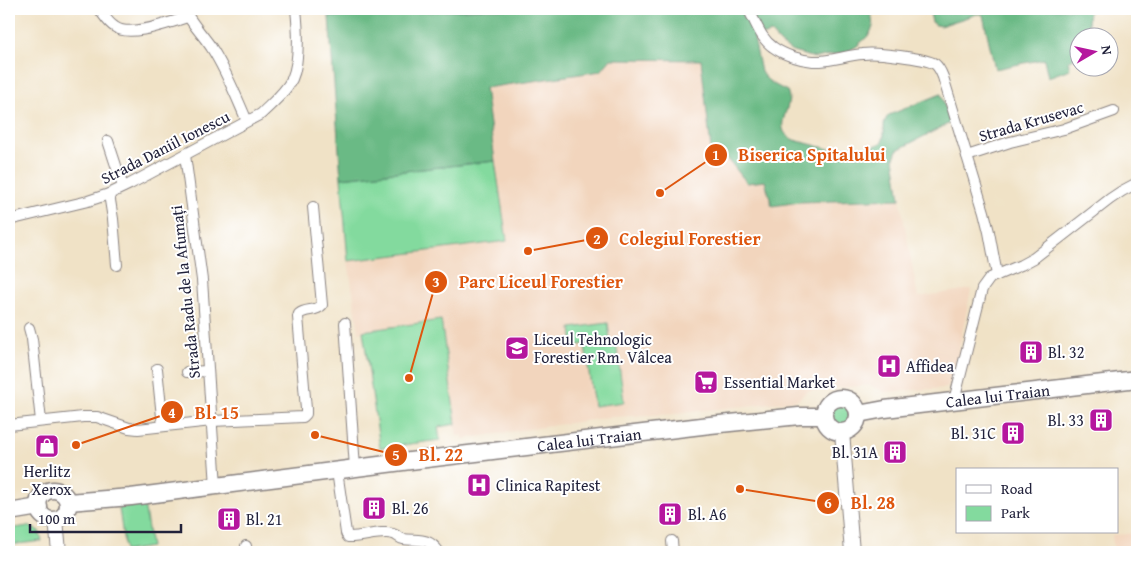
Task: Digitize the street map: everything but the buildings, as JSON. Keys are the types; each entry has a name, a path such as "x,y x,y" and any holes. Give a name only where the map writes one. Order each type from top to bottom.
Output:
{"main road":[{"name":"Calea lui Traian","path":"858,414 885,409 1137,380"},
{"path":"836,398 850,400 855,404 858,414 854,426 850,430 842,432 832,430 827,426 823,416 825,408 836,398"},
{"name":"Calea lui Traian","path":"68,502 122,498 504,449 710,425 799,416 823,416"},
{"path":"842,432 852,552"},
{"path":"51,490 60,492 68,502 64,515 56,519 47,518 40,511 39,507 40,498 51,490"},
{"path":"9,512 39,507"},
{"path":"56,519 59,552"}],"street":[{"path":"99,9 116,28 130,32 149,28 186,13"},
{"name":"Strada Daniil Ionescu","path":"9,220 109,194 261,114 276,100 292,78 296,63 298,23 296,9"},
{"name":"Strada Krusevac","path":"748,9 760,32 772,46 795,57 824,61 873,53 933,63 941,71 967,156 1010,142 1064,130 1114,111"},
{"name":"Strada Daniil Ionescu","path":"186,13 211,48 224,71 247,121"},
{"path":"108,140 123,187"},
{"name":"Strada Radu de la Afumați","path":"186,155 202,280 216,486"},
{"path":"967,156 986,218 997,275"},
{"path":"954,401 982,290 990,278 1034,258 1110,198 1137,183"},
{"path":"109,194 117,265"},
{"path":"9,425 97,417 129,428 138,429 212,421 303,417 306,414 298,318 302,311 322,306 312,207"},
{"path":"345,323 354,468"},
{"path":"29,328 32,339 41,422"},
{"path":"157,369 163,426"},
{"path":"187,372 208,371"},
{"path":"337,470 348,537 393,534 400,539 423,540 433,544 439,552"},
{"path":"672,541 673,552"}],"shaded area":[{"path":"611,59 701,60 711,149 724,154 747,183 765,181 772,206 800,202 900,199 918,297 971,289 955,369 947,388 884,392 870,385 807,391 798,400 674,414 610,417 463,439 463,435 457,436 441,320 359,332 348,261 507,241 484,88 601,71"},
{"path":"1137,533 1137,552 1114,552 1112,535"}],"green space":[{"path":"328,9 485,9 329,17"},
{"path":"485,9 871,9 873,27 869,35 847,52 815,58 793,52 781,44 771,33 754,38 761,72 769,81 787,91 789,97 783,130 794,140 857,156 882,142 884,125 889,115 941,94 950,123 897,150 894,158 900,199 800,202 772,206 765,181 747,183 724,154 711,149 701,60 611,59 601,71 485,88 495,161 341,178 329,17"},
{"path":"929,9 1089,9 1089,28 1068,28 1068,70 1048,77 1044,59 995,69 983,15 981,14 940,26 932,22"},
{"path":"495,161 507,241 348,261 341,178"},
{"path":"441,320 456,424 438,427 440,440 380,448 363,331"},
{"path":"608,323 610,340 573,346 571,328"},
{"path":"616,342 624,402 594,406 585,346"},
{"path":"836,405 844,405 850,411 850,419 844,425 836,425 830,419 830,411"},
{"path":"144,504 151,547 125,551 119,508"},
{"path":"28,526 39,531 42,541 9,545 9,529"}],"place":[{"name":"Biserica Spitalului","path":"660,193"},
{"name":"Colegiul Forestier","path":"528,251"},
{"name":"Liceul Tehnologic Forestier Rm. Vâlcea","path":"517,348"},
{"name":"Bl. 32","path":"1031,352"},
{"name":"Affidea","path":"889,366"},
{"name":"Parc Liceul Forestier","path":"409,378"},
{"name":"Essential Market","path":"706,382"},
{"name":"Bl. 33","path":"1101,420"},
{"name":"Bl. 31C","path":"1013,433"},
{"name":"Bl. 22","path":"315,435"},
{"name":"Bl. 15","path":"76,445"},
{"name":"Herlitz - Xerox","path":"47,446"},
{"name":"Bl. 31A","path":"895,452"},
{"name":"Clinica Rapitest","path":"479,485"},
{"name":"Bl. 28","path":"740,489"},
{"name":"Bl. 26","path":"374,508"},
{"name":"Bl. A6","path":"670,514"},
{"name":"Bl. 21","path":"229,519"}]}
